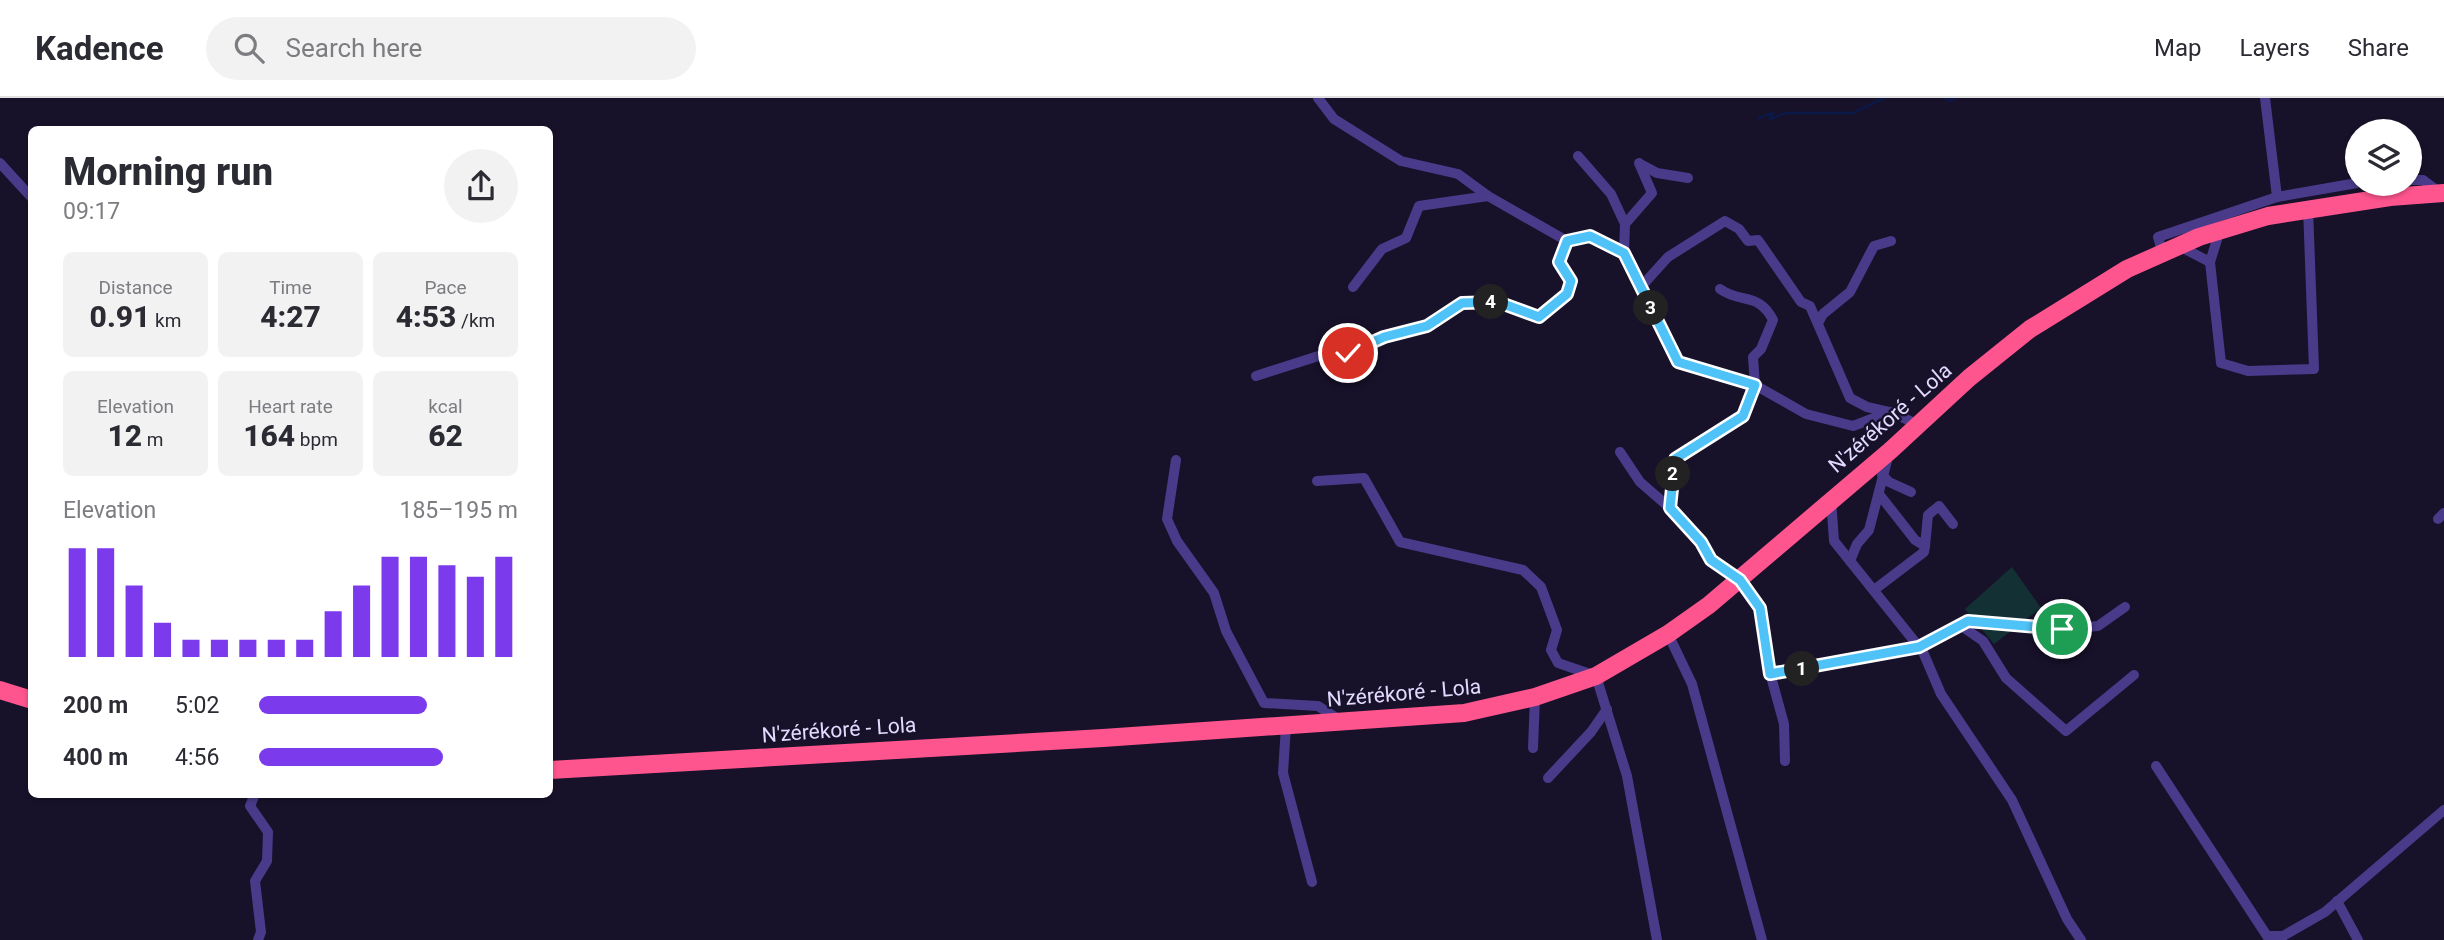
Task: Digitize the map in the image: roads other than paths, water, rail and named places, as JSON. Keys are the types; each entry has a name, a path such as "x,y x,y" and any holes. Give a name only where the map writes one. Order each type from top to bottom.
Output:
{"highway":[{"name":"N'zérékoré - Lola","path":"553,770 1464,713 1535,697 1596,676 1668,634 1740,580 1891,450 1917,424 2030,329 2084,294 2170,248 2220,230 2308,208 2442,193"},
{"path":"0,690 28,699"}],"street":[{"path":"1318,98 1334,119 1401,161 1458,174 1488,196 1567,241 1590,236 1624,253"},
{"path":"2265,98 2277,197"},
{"path":"1578,156 1611,194 1626,224 1624,253 1678,362 1755,385 1806,414 1853,426 1890,412"},
{"path":"0,163 28,194"},
{"path":"1626,224 1652,192 1639,163 1657,173 1688,178"},
{"path":"2422,180 2442,193"},
{"path":"2210,262 2170,248 2158,237 2277,197 2345,185"},
{"path":"1353,287 1382,249 1406,238 1419,206 1488,196"},
{"path":"2220,230 2210,262 2221,363 2248,372 2314,369 2308,208"},
{"path":"1640,288 1668,257 1725,221 1739,229 1748,241 1758,240 1801,302 1810,306 1850,398 1867,407 1890,412 1917,424"},
{"path":"1256,376 1334,351 1348,353 1384,337 1427,326 1462,303 1498,302 1539,317 1567,294 1571,281 1559,262 1567,241"},
{"path":"1818,323 1823,314 1850,292 1874,246 1891,241"},
{"path":"1670,508 1675,459 1743,416 1755,385 1753,357 1761,349 1773,320 1766,307 1753,299 1730,297 1720,289"},
{"path":"1850,562 1857,544 1869,530 1891,450"},
{"path":"1620,452 1640,482 1670,508 1701,542 1711,560 1740,580 1760,608 1770,674 1784,724 1785,761"},
{"path":"1176,460 1167,519 1177,541 1214,593 1226,631 1264,703 1318,706 1340,721"},
{"path":"1882,475 1889,482 1911,492"},
{"path":"1317,481 1364,478 1400,542 1523,570 1541,587 1557,630 1551,650 1558,663 1596,676 1607,709 1626,776 1657,940"},
{"path":"1879,494 1915,540 1925,546"},
{"path":"1831,499 1834,541 1919,647 1941,694 2012,800 2067,919 2081,940"},
{"path":"1874,590 1924,552 1928,514 1940,506 1954,524"},
{"path":"1770,674 1919,647 1968,621 2062,629 2098,626 2125,607"},
{"path":"1960,625 1983,641 2006,678 2066,732 2134,675"},
{"path":"1668,634 1692,684 1762,940"},
{"path":"1533,748 1535,697"},
{"path":"1548,778 1591,732 1607,709"},
{"path":"1286,726 1283,773 1312,882"},
{"path":"2156,766 2267,936 2283,936 2325,912 2444,810"},
{"path":"253,798 250,806 268,832 267,862 255,881 261,932 258,940"},
{"path":"2336,901 2358,940"}],"waterway":[{"path":"1759,118 1773,113 1770,119 1786,113 1853,113 1884,98"},
{"path":"1945,98 1950,101 1955,98"}]}
